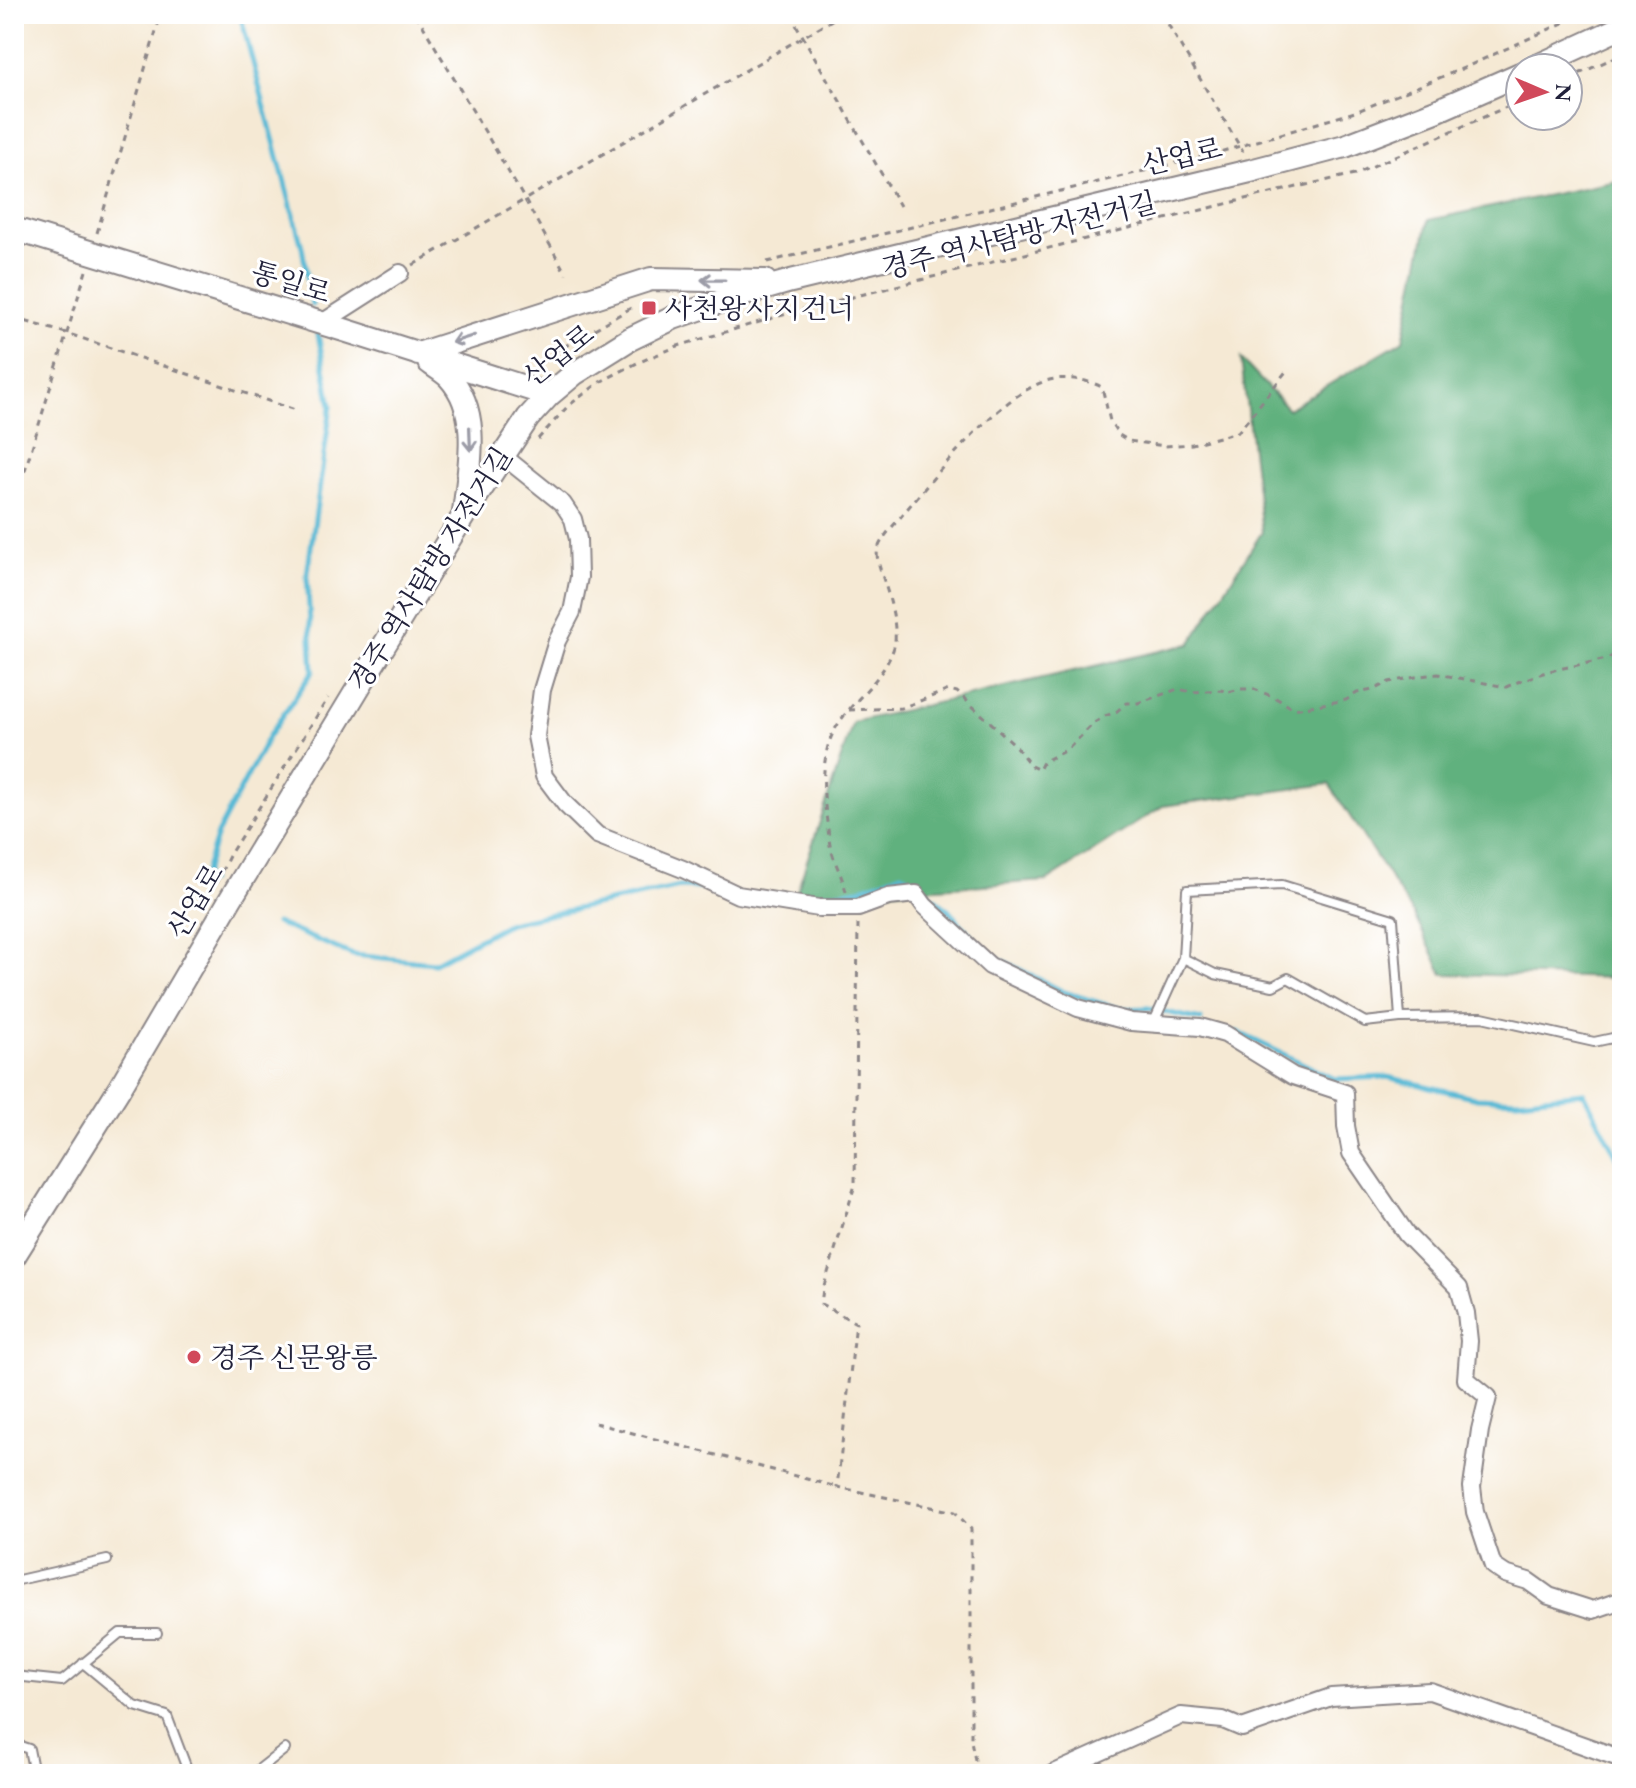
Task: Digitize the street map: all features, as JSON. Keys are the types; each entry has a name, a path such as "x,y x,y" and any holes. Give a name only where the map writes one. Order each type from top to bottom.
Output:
{"street":[{"path":"1568,52 1622,27"},
{"name":"산업로","path":"21,1261 237,887 464,515 528,418 574,374 630,339 673,318 731,298 1345,146 1504,81"},
{"name":"통일로","path":"14,229 549,395"},
{"path":"322,323 400,273"},
{"path":"418,354 651,279 791,281"},
{"path":"418,354 448,376 465,404 470,451 464,515"},
{"path":"503,456 563,504 573,519 578,539 579,577 572,612 557,641 542,690 536,736 544,776 565,804 597,835 738,895 819,908 854,908 888,897 916,894 990,966 1078,1008 1131,1022 1200,1027 1225,1034 1293,1076 1345,1093 1351,1153 1407,1235 1459,1288 1469,1341 1466,1379 1488,1397 1472,1487 1475,1512 1493,1566 1505,1574 1528,1581 1549,1596 1593,1610 1622,1600"},
{"path":"1052,1774 1181,1716 1223,1720 1242,1728 1331,1697 1430,1691 1622,1759"}],"lane":[{"path":"1154,1022 1183,958 1187,890 1282,885 1393,919 1400,1018"},
{"path":"1183,958 1215,974 1273,986 1288,978 1365,1022 1400,1018 1482,1017 1594,1042 1622,1036"},
{"path":"14,1581 107,1560"},
{"path":"14,1676 62,1681 120,1633 157,1633"},
{"path":"83,1663 135,1706 167,1716 189,1774"},
{"path":"14,1744 29,1749 34,1774"},
{"path":"253,1774 285,1749"}],"path":[{"path":"416,14 566,274"},
{"path":"790,14 900,206"},
{"path":"400,273 842,14"},
{"path":"1162,14 1240,146 1250,171"},
{"name":"경주 역사탐방 자전거길","path":"761,263 1240,146 1355,112 1480,61 1583,14"},
{"path":"1584,72 1622,54"},
{"name":"경주 역사탐방 자전거길","path":"539,438 568,406 600,382 678,346 800,310 1355,174 1504,108"},
{"path":"532,371 555,352 640,303"},
{"path":"14,318 298,411"},
{"path":"837,1487 856,1323 821,1304 855,1185 854,908 831,850 822,792 833,730 869,688 894,648 895,634 878,549 954,455 1022,391 1055,378 1092,382 1102,387 1110,421 1119,435 1129,441 1165,446 1192,444 1238,432 1288,369"},
{"path":"849,710 901,708 949,690 957,692 1013,743 1031,766 1039,770 1043,762 1068,749 1094,723 1126,703 1138,703 1178,689 1192,692 1254,689 1294,709 1346,700 1389,682 1438,674 1506,687 1549,671 1607,659 1622,647"},
{"path":"14,1290 21,1261"},
{"path":"595,1423 837,1487 955,1512 971,1529 971,1741 978,1774"}],"green space":[{"path":"1622,180 1622,978 1443,974 1414,915 1329,784 1163,806 1047,881 795,897 853,722 1190,644 1262,532 1241,359 1288,409 1403,340 1428,220"}],"waterway":[{"path":"240,14 302,247 312,305"},
{"path":"209,881 203,878 217,834 268,737 313,671 307,575 331,406 318,334"},
{"path":"800,898 859,889 902,873 946,908 987,953 1064,992 1120,1009 1148,1008 1201,1020"},
{"path":"276,923 353,955 434,963 509,923 680,887 700,888"},
{"path":"1237,1032 1335,1079 1387,1077 1477,1098 1518,1100 1584,1093 1622,1166"}],"place":[{"name":"사천왕사지건너","path":"649,308"},
{"name":"경주 신문왕릉","path":"194,1357"}]}
